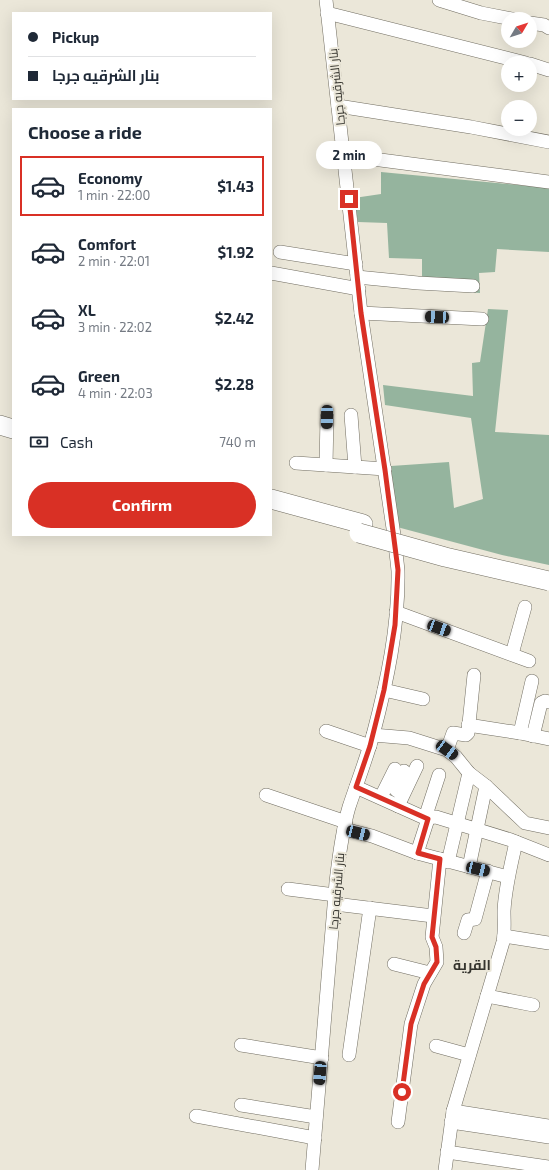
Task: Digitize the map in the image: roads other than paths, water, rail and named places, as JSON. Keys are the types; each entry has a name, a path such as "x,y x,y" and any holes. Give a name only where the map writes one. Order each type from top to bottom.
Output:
{"highway":[{"path":"0,425 12,429"},
{"path":"0,438 12,441"},
{"path":"272,499 445,557 549,581"},
{"path":"272,511 361,528 549,570"}],"street":[{"path":"439,0 481,13 501,17"},
{"path":"326,6 501,56"},
{"name":"بنار الشرقيه جرجا","path":"312,1170 335,899 345,825 372,740 384,690 396,612 398,570 385,470 361,313 326,6"},
{"path":"537,24 549,28"},
{"path":"537,66 549,70"},
{"path":"338,106 471,127 549,142"},
{"path":"342,155 549,182"},
{"path":"280,252 356,264"},
{"path":"272,273 358,283 418,283 473,286"},
{"path":"361,313 482,319"},
{"path":"351,415 355,467"},
{"path":"326,465 327,417"},
{"path":"296,463 385,470"},
{"path":"512,654 525,607"},
{"path":"396,612 529,661"},
{"path":"447,750 453,733 466,735 474,675"},
{"path":"520,733 532,681"},
{"path":"384,690 423,699"},
{"path":"533,736 541,704 545,701 549,702"},
{"path":"468,725 520,733 549,740"},
{"path":"326,731 372,740 409,738 447,750 456,757 469,773 486,786 526,823 549,828"},
{"path":"401,800 417,766"},
{"path":"381,798 400,770 396,790 401,800 426,819 436,818 457,824 516,842 549,855"},
{"path":"398,1122 411,1024 424,984 437,962 436,947 432,937 433,916 444,860 457,824 469,773"},
{"path":"418,853 439,775"},
{"path":"469,867 486,786"},
{"path":"356,787 381,798 401,800"},
{"path":"266,795 418,853 508,876"},
{"path":"444,1170 452,1116 504,936 504,910 508,876 516,842"},
{"path":"464,933 468,920 475,919 488,871"},
{"path":"288,889 370,908 433,916"},
{"path":"349,1054 370,908"},
{"path":"504,936 549,943"},
{"path":"394,964 430,973"},
{"path":"487,996 533,1005"},
{"path":"242,1045 322,1058"},
{"path":"436,1046 469,1055"},
{"path":"241,1105 316,1117"},
{"path":"196,1116 315,1138"},
{"path":"452,1116 549,1126"},
{"path":"452,1116 549,1138"},
{"path":"447,1152 549,1167"}],"district":[{"name":"القرية","path":"472,964"}]}
